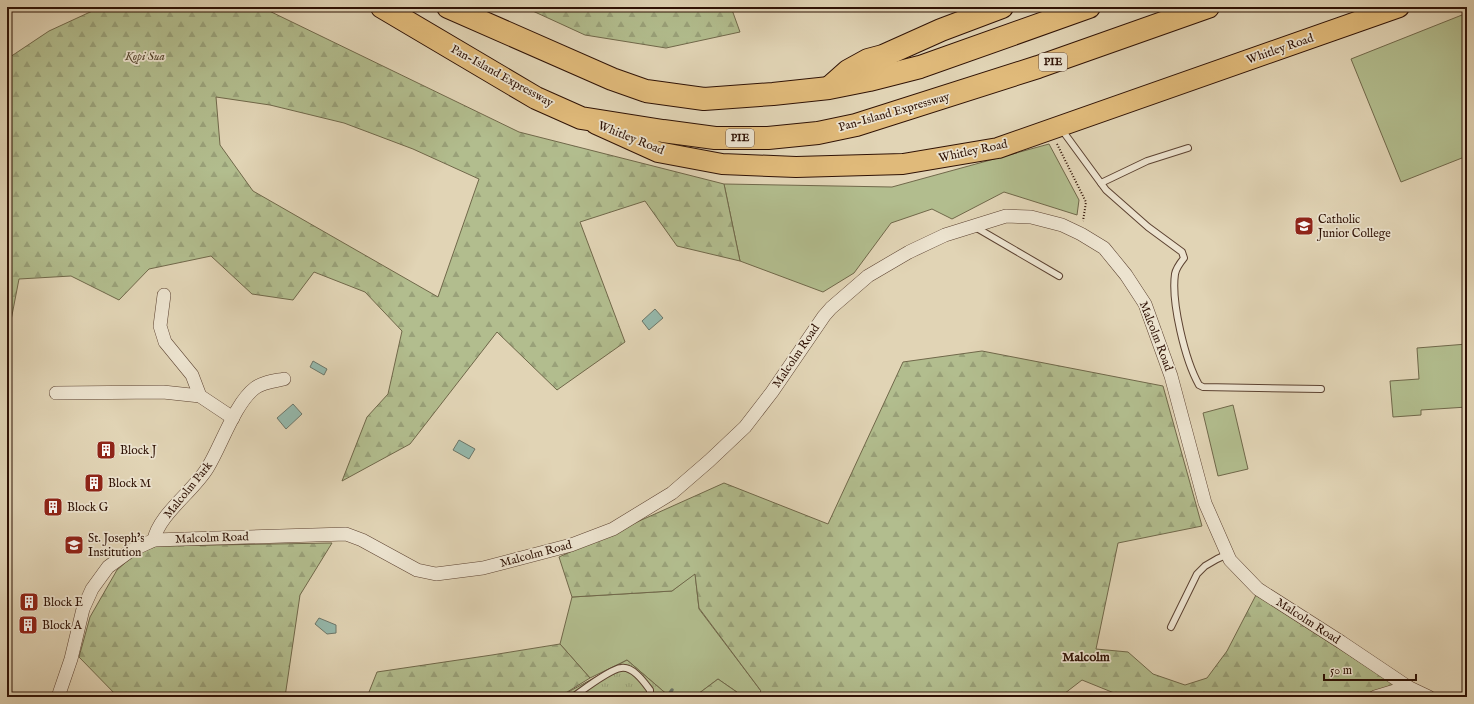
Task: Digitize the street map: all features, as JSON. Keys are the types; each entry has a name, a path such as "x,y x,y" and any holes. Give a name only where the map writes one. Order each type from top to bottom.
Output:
{"highway":[{"name":"Pan-Island Expressway","path":"382,7 536,98 581,118 715,138 768,138 818,133 856,125 1038,68 1208,7"},
{"path":"830,88 848,71 863,62 883,56 976,13 1002,7"},
{"path":"456,10 612,79 646,91 704,99 830,88 869,80 914,68 1089,7"}],"main road":[{"name":"Whitley Road","path":"581,118 658,152 722,164 796,167 903,164 998,148 1062,129 1399,7"}],"street":[{"name":"Malcolm Road","path":"58,697 71,659 83,609 92,589 108,568 130,551 154,540 196,540 346,534 362,540 417,570 436,574 483,568 571,545 613,529 672,493 709,461 750,421 772,392 824,316 831,308 868,276 909,252 945,235 1006,216 1031,217 1062,225 1081,234 1104,248 1126,275 1145,304 1171,376 1205,503 1230,560 1258,588 1408,687 1429,697"},
{"path":"164,295 160,326 165,342 192,375 200,396"},
{"name":"Malcolm Park","path":"154,540 155,533 165,517 182,500 208,468 233,418 244,400 254,388 267,382 284,379"},
{"path":"56,393 163,392 200,396 233,418"},
{"path":"1375,697 1408,687"}],"lane":[{"path":"1062,129 1106,190 1148,227 1182,252 1184,258 1175,274 1175,296 1184,346 1199,385 1203,387 1322,389"},
{"path":"1100,183 1147,161 1188,148"},
{"path":"974,226 1059,276"},
{"path":"1171,627 1197,574 1206,566 1228,554"},
{"path":"573,697 609,672 621,668 629,669 635,673 650,690 650,697"}],"path":[{"path":"1062,129 1053,135 1086,202 1081,234"}],"green space":[{"name":"Kopi Sua","path":"101,7 261,7 519,132 724,184 740,261 677,246 645,201 580,222 625,342 557,390 497,332 410,444 342,481 367,417 388,394 402,331 365,292 314,272 293,300 252,294 211,256 149,269 119,300 71,276 19,279 7,341 7,59 49,31","holes":["216,97 270,105 344,123 413,149 479,179 438,297 253,191 220,145"]},
{"path":"524,7 731,7 740,32 666,48 585,35"},
{"path":"1467,13 1467,156 1401,182 1351,59"},
{"path":"1049,144 1079,200 1077,215 1004,192 952,219 932,209 891,223 854,273 823,292 740,261 724,184 892,187"},
{"path":"1467,344 1467,407 1421,410 1421,415 1393,417 1390,381 1419,379 1417,348"},
{"path":"982,351 1163,386 1202,526 1118,543 1096,649 1128,652 1153,674 1185,685 1207,678 1227,651 1256,595 1395,685 1360,697 1124,697 1082,680 1060,697 755,697 761,691 699,608 695,574 672,591 572,597 559,557 724,483 828,524 903,362"},
{"path":"1233,405 1248,469 1218,476 1203,413"},
{"path":"332,543 300,595 285,697 118,697 79,657 90,617 117,570 134,555 157,546"},
{"path":"695,573 699,609 761,691 755,697 744,697 718,679 694,697 670,697 627,660 590,678 560,644 572,597 672,591"},
{"path":"560,644 590,678 559,697 367,697 377,672"},
{"path":"627,660 670,697 559,697"},
{"path":"718,679 744,697 694,697"}],"shaded area":[{"path":"655,309 663,318 649,330 642,321"},
{"path":"313,361 327,369 324,375 310,367"},
{"path":"293,404 302,414 286,429 277,418"},
{"path":"459,440 475,449 469,459 453,450"},
{"path":"319,618 336,625 336,633 327,634 315,624"}],"waterway":[{"path":"667,697 672,690"}],"place":[{"name":"Catholic Junior College","path":"1304,226"},
{"name":"Block J","path":"106,450"},
{"name":"Block M","path":"94,483"},
{"name":"Block G","path":"53,507"},
{"name":"St. Joseph's Institution","path":"74,545"},
{"name":"Block E","path":"29,602"},
{"name":"Block A","path":"28,625"}],"district":[{"name":"Malcolm","path":"1086,657"}]}
